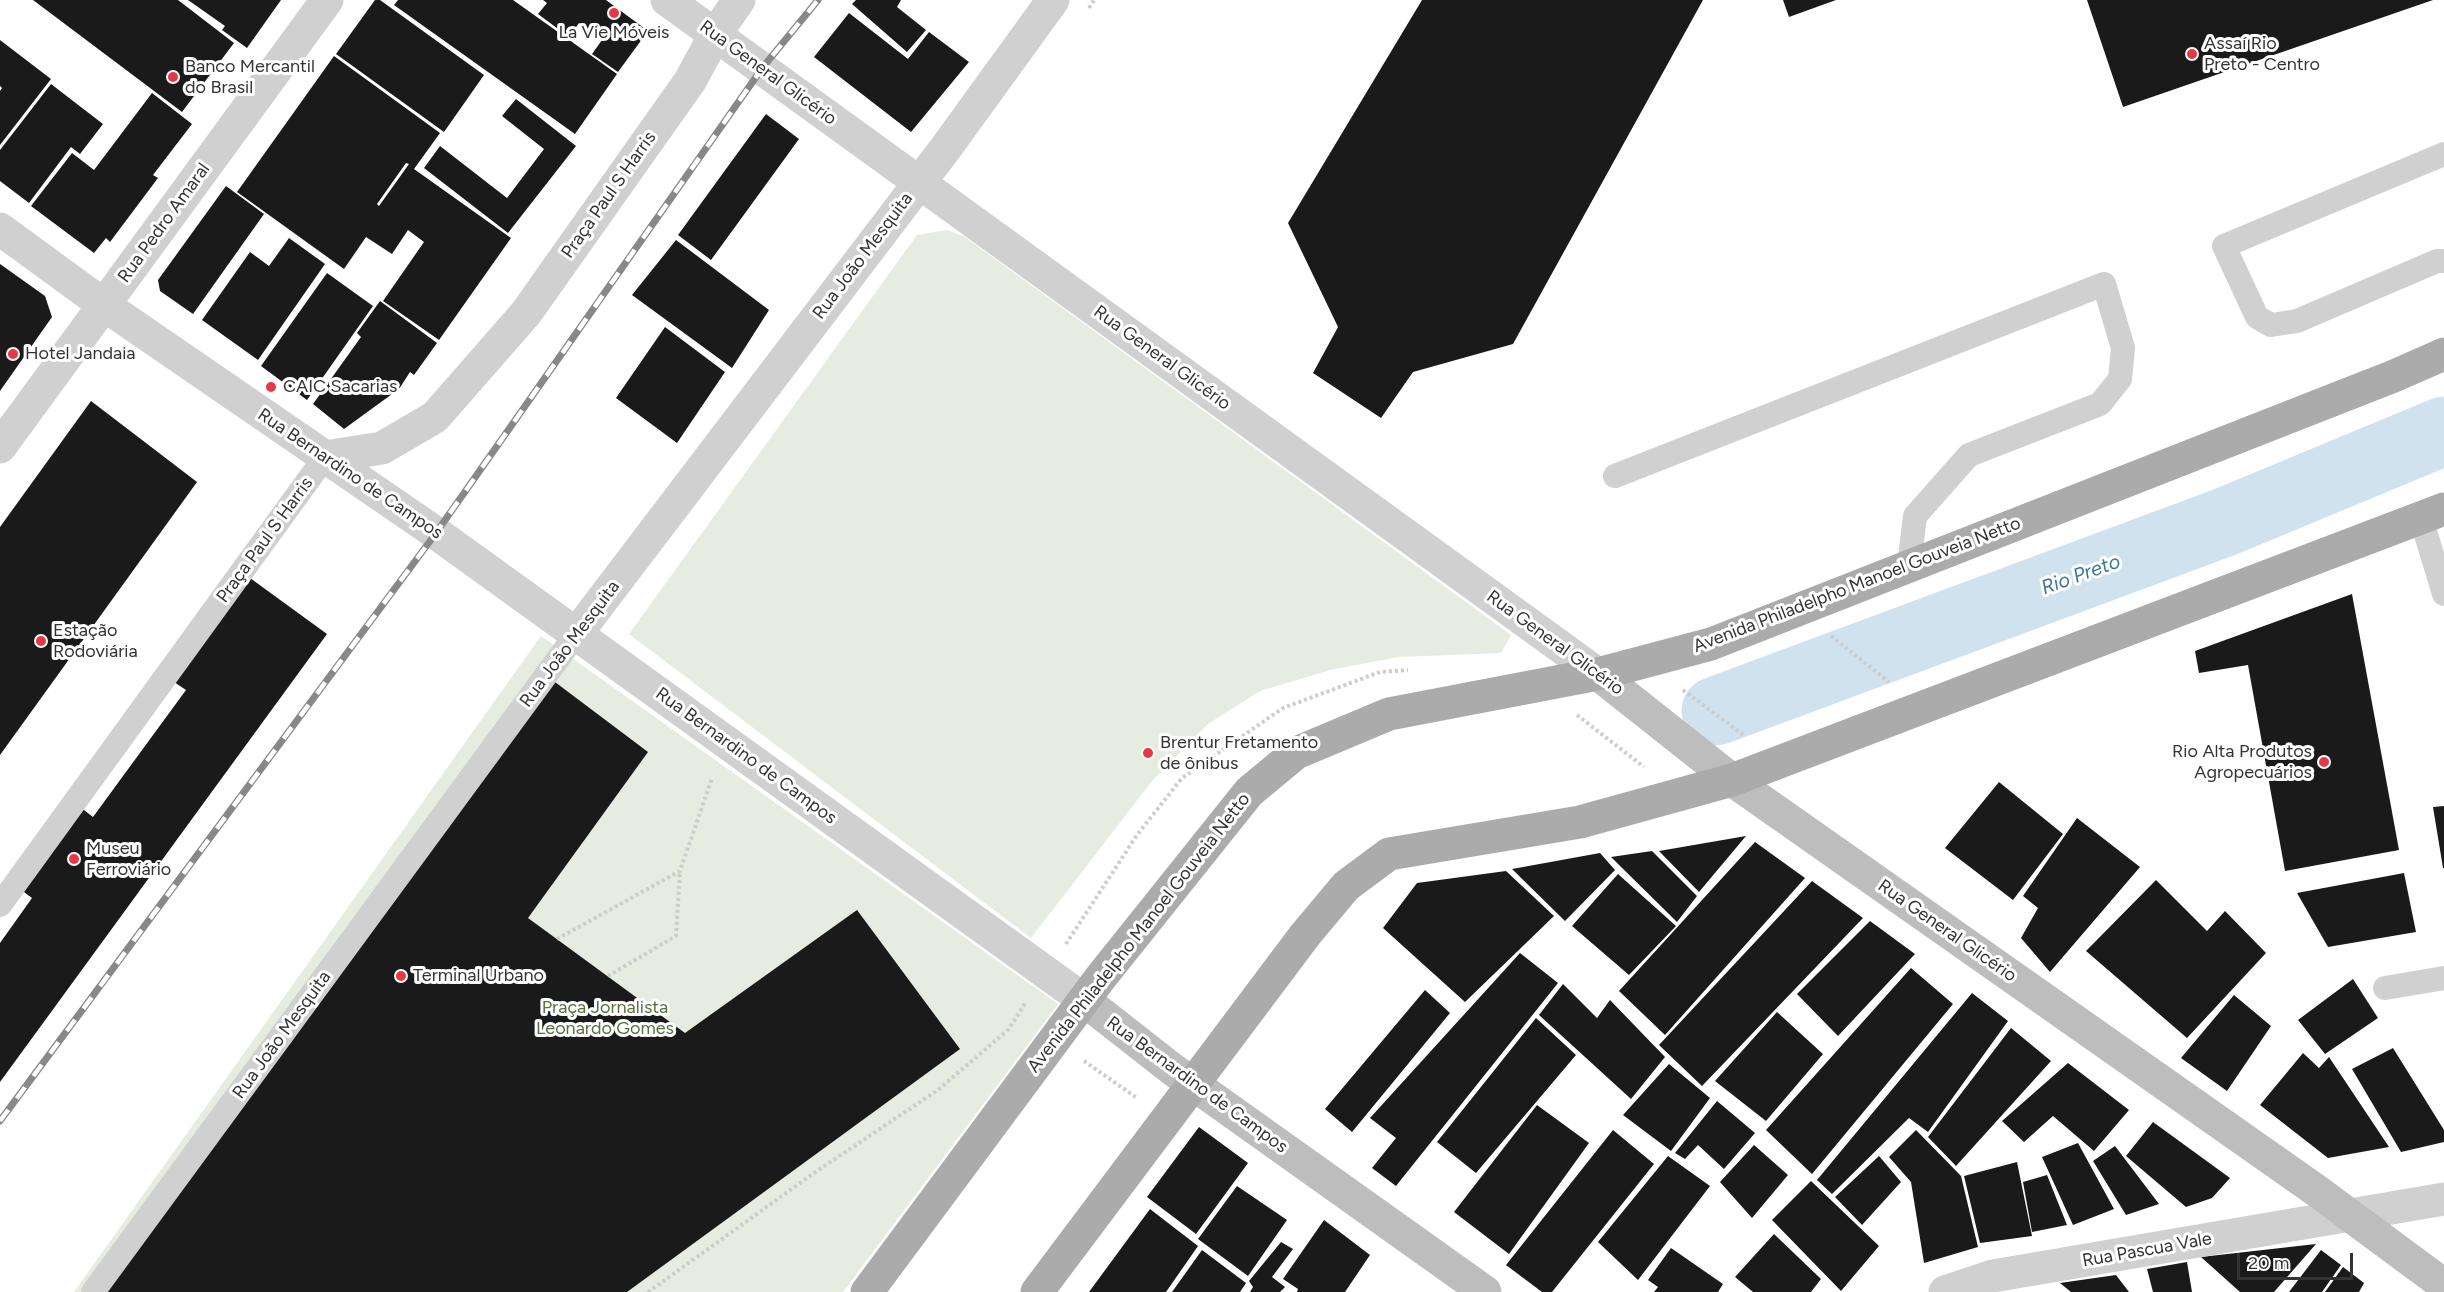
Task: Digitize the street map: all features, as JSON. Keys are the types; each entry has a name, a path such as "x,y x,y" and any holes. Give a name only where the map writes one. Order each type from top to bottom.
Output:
{"main road":[{"name":"Avenida Philadelpho Manoel Gouveia Netto","path":"867,1292 1054,1040 1095,1009 1249,792 1296,753 1389,714 1539,685 1607,680 1644,661 1711,644 2383,381 2444,354"},
{"path":"1037,1292 1166,1119 1182,1076 1346,886 1389,854 1580,822 1679,795 1720,771 1781,763 2432,513"},
{"name":"Rua General Glicério","path":"1607,680 1720,771 2350,1215 2443,1289"},
{"name":"Rua Bernardino de Campos","path":"1095,1009 1182,1076 1485,1292"}],"street":[{"name":"Rua Pedro Amaral","path":"0,447 327,0"},
{"name":"Rua General Glicério","path":"667,0 1607,680"},
{"name":"Praça Paul S Harris","path":"325,457 382,448 435,417 526,313 690,81 715,34 739,0"},
{"name":"Rua João Mesquita","path":"577,633 945,149 1053,0"},
{"name":"Rua Bernardino de Campos","path":"0,229 104,305 436,532 1095,1009"},
{"name":"Rua Pascua Vale","path":"1945,1292 1993,1276 2444,1199"}],"lane":[{"path":"2444,154 2224,246 2257,316 2271,325 2297,321 2437,261 2444,261"},
{"path":"1616,476 2104,284 2123,348 2120,379 2100,404 1969,455 1915,516 1909,566"},
{"name":"Praça Paul S Harris","path":"0,905 325,457"},
{"path":"2432,513 2444,594"},
{"name":"Rua João Mesquita","path":"93,1292 577,633"},
{"path":"2385,988 2444,978"}],"path":[{"path":"1830,635 1890,683"},
{"path":"1644,661 1781,763"},
{"path":"1539,685 1679,795"},
{"path":"608,976 676,936 680,871 724,740"},
{"path":"557,939 680,871"},
{"path":"1054,1040 1166,1119"}],"green space":[{"path":"947,230 965,237 1511,635 1501,653 1398,657 1330,670 1260,691 1208,724 1152,781 1031,938 629,634 917,235"},
{"name":"Praça Jornalista Leonardo Gomes","path":"541,636 1058,1004 843,1292 74,1292"}],"building":[{"path":"33,0 178,0 234,43 182,112"},
{"path":"188,0 281,0 247,48 222,30 225,26"},
{"path":"375,0 380,0 484,75 444,132 336,54"},
{"path":"398,0 513,0 617,74 575,134 394,5"},
{"path":"543,0 606,0 648,31 618,72 592,54 602,40 579,23 569,37 538,14 547,3"},
{"path":"856,0 901,0 897,7 926,30 907,52 852,4"},
{"path":"1422,0 1703,0 1513,344 1413,372 1381,418 1313,373 1338,327 1288,223"},
{"path":"1783,0 1836,0 1789,17"},
{"name":"Assaí Rio Preto - Centro","path":"2087,0 2433,0 2123,107"},
{"path":"849,13 908,59 929,32 969,62 911,132 814,57"},
{"path":"0,40 51,79 0,145 0,91 2,88 0,86"},
{"path":"334,56 440,133 414,169 511,238 439,340 383,301 424,242 408,230 392,254 366,237 344,269 237,192","holes":["406,163 409,164 379,206 377,204"]},
{"path":"51,84 103,124 80,154 71,147 29,203 0,181 0,150"},
{"path":"152,93 192,124 153,175 158,178 110,242 106,238 94,253 31,206 72,153 94,170"},
{"path":"516,99 576,146 508,233 424,168 440,146 507,198 544,149 502,116"},
{"path":"766,114 799,139 711,260 678,235"},
{"path":"226,186 264,214 193,314 160,291 158,280"},
{"path":"289,238 325,264 258,360 202,320 250,252 269,266"},
{"path":"676,240 769,310 732,368 632,295"},
{"name":"Hotel Jandaia","path":"0,264 45,296 52,317 0,391"},
{"path":"327,273 373,306 307,400 261,366"},
{"path":"380,301 437,343 414,375 410,372 399,389 344,429 313,404 361,337 357,333"},
{"path":"665,327 725,372 677,443 616,398"},
{"name":"Estação Rodoviária","path":"91,401 197,482 0,755 0,527"},
{"path":"250,578 327,634 0,1082 0,943 32,898 20,889 80,807 93,817 186,690 174,682"},
{"name":"Rio Alta Produtos Agropecuários","path":"2352,594 2399,850 2285,871 2248,665 2199,673 2195,651"},
{"name":"Praça Jornalista Leonardo Gomes","path":"539,670 648,752 528,918 685,1033 857,910 960,1049 627,1292 85,1292"},
{"path":"1999,782 2063,834 2013,900 1945,848"},
{"path":"2444,806 2444,868 2443,868 2433,807"},
{"path":"2077,818 2140,867 2050,972 2021,938 2038,908 2023,896"},
{"path":"1746,836 1699,892 1659,851"},
{"path":"1755,842 1805,878 1665,1035 1619,991"},
{"path":"1652,851 1697,896 1677,922 1611,857"},
{"path":"1600,853 1615,870 1565,921 1512,869"},
{"path":"1506,871 1554,916 1465,1002 1383,928 1417,883"},
{"path":"2404,873 2416,932 2328,947 2297,893"},
{"path":"1618,874 1676,926 1629,975 1572,926"},
{"path":"2156,880 2207,931 2225,911 2266,953 2187,1038 2086,951"},
{"path":"1812,881 1863,918 1702,1086 1659,1045"},
{"path":"1870,921 1915,954 1838,1036 1797,994"},
{"path":"1520,953 1558,983 1396,1186 1372,1168 1396,1138 1370,1118"},
{"path":"1911,968 1953,1004 1812,1174 1766,1130"},
{"path":"2353,979 2378,1018 2325,1054 2298,1020"},
{"path":"1563,984 1597,1018 1610,1000 1665,1057 1631,1099 1539,1015"},
{"path":"1425,990 1450,1013 1352,1132 1325,1109"},
{"path":"1972,993 2008,1021 1928,1132 1909,1118 1832,1194 1817,1180"},
{"path":"2234,995 2271,1026 2227,1091 2181,1058"},
{"path":"1777,1012 1823,1054 1766,1121 1715,1081"},
{"path":"1536,1018 1576,1055 1476,1173 1437,1142"},
{"path":"2011,1028 2051,1061 1956,1166 1928,1137"},
{"path":"2393,1048 2444,1130 2444,1142 2401,1152 2352,1069"},
{"path":"2303,1053 2319,1068 2329,1057 2389,1147 2328,1158 2260,1105"},
{"path":"2068,1063 2129,1110 2094,1151 2053,1116 2024,1142 2002,1121"},
{"path":"1669,1064 1710,1098 1671,1151 1623,1115"},
{"path":"1717,1101 1755,1133 1724,1169 1698,1145 1685,1159 1675,1153"},
{"path":"1537,1105 1589,1143 1509,1254 1454,1212"},
{"path":"2153,1122 2230,1178 2212,1198 2186,1207 2126,1156"},
{"path":"1199,1127 1248,1163 1196,1234 1147,1197"},
{"path":"1613,1130 1654,1164 1552,1292 1542,1292 1506,1265"},
{"path":"1916,1130 1961,1176 1978,1247 1924,1263 1911,1182 1889,1157"},
{"path":"2078,1143 2114,1209 2073,1225 2042,1157"},
{"path":"1754,1145 1788,1175 1752,1218 1720,1182"},
{"path":"2115,1146 2159,1204 2126,1215 2093,1161"},
{"path":"1668,1156 1710,1186 1638,1280 1598,1242"},
{"path":"1879,1156 1901,1182 1862,1225 1835,1197"},
{"path":"2017,1162 2032,1236 1980,1243 1964,1176"},
{"path":"2047,1175 2067,1225 2032,1232 2023,1182"},
{"path":"1811,1181 1879,1246 1841,1291 1772,1220"},
{"path":"1237,1186 1287,1220 1248,1276 1198,1239"},
{"path":"1150,1209 1198,1246 1166,1292 1089,1292"},
{"path":"1324,1220 1370,1255 1345,1292 1297,1292 1298,1289 1283,1279"},
{"path":"1774,1234 1821,1279 1811,1292 1753,1292 1735,1277"},
{"path":"1281,1242 1293,1249 1272,1277 1285,1287 1280,1292 1250,1292 1253,1287 1249,1281"},
{"path":"2316,1244 2274,1292 2240,1292 2201,1257"},
{"path":"1671,1248 1723,1284 1718,1292 1654,1292 1658,1287 1648,1280"},
{"path":"1202,1250 1246,1283 1240,1292 1172,1292"},
{"path":"2321,1250 2341,1265 2322,1292 2289,1292"},
{"path":"2187,1262 2192,1292 2153,1292 2147,1269"},
{"path":"2343,1267 2364,1283 2359,1292 2325,1292"},
{"path":"2116,1275 2129,1292 2071,1292 2060,1283"}],"waterway":[{"name":"Rio Preto","path":"1716,711 2225,522 2444,431"}],"railway":[{"path":"0,1121 436,533 763,67 818,0"}],"place":[{"name":"La Vie Móveis","path":"614,13"},
{"name":"Assaí Rio Preto - Centro","path":"2192,54"},
{"name":"Banco Mercantil do Brasil","path":"173,77"},
{"name":"Hotel Jandaia","path":"13,354"},
{"name":"CAIC Sacarias","path":"271,387"},
{"name":"Estação Rodoviária","path":"41,641"},
{"name":"Brentur Fretamento de ônibus","path":"1148,753"},
{"name":"Rio Alta Produtos Agropecuários","path":"2324,762"},
{"name":"Museu Ferroviário","path":"74,859"},
{"name":"Terminal Urbano","path":"401,976"}]}
